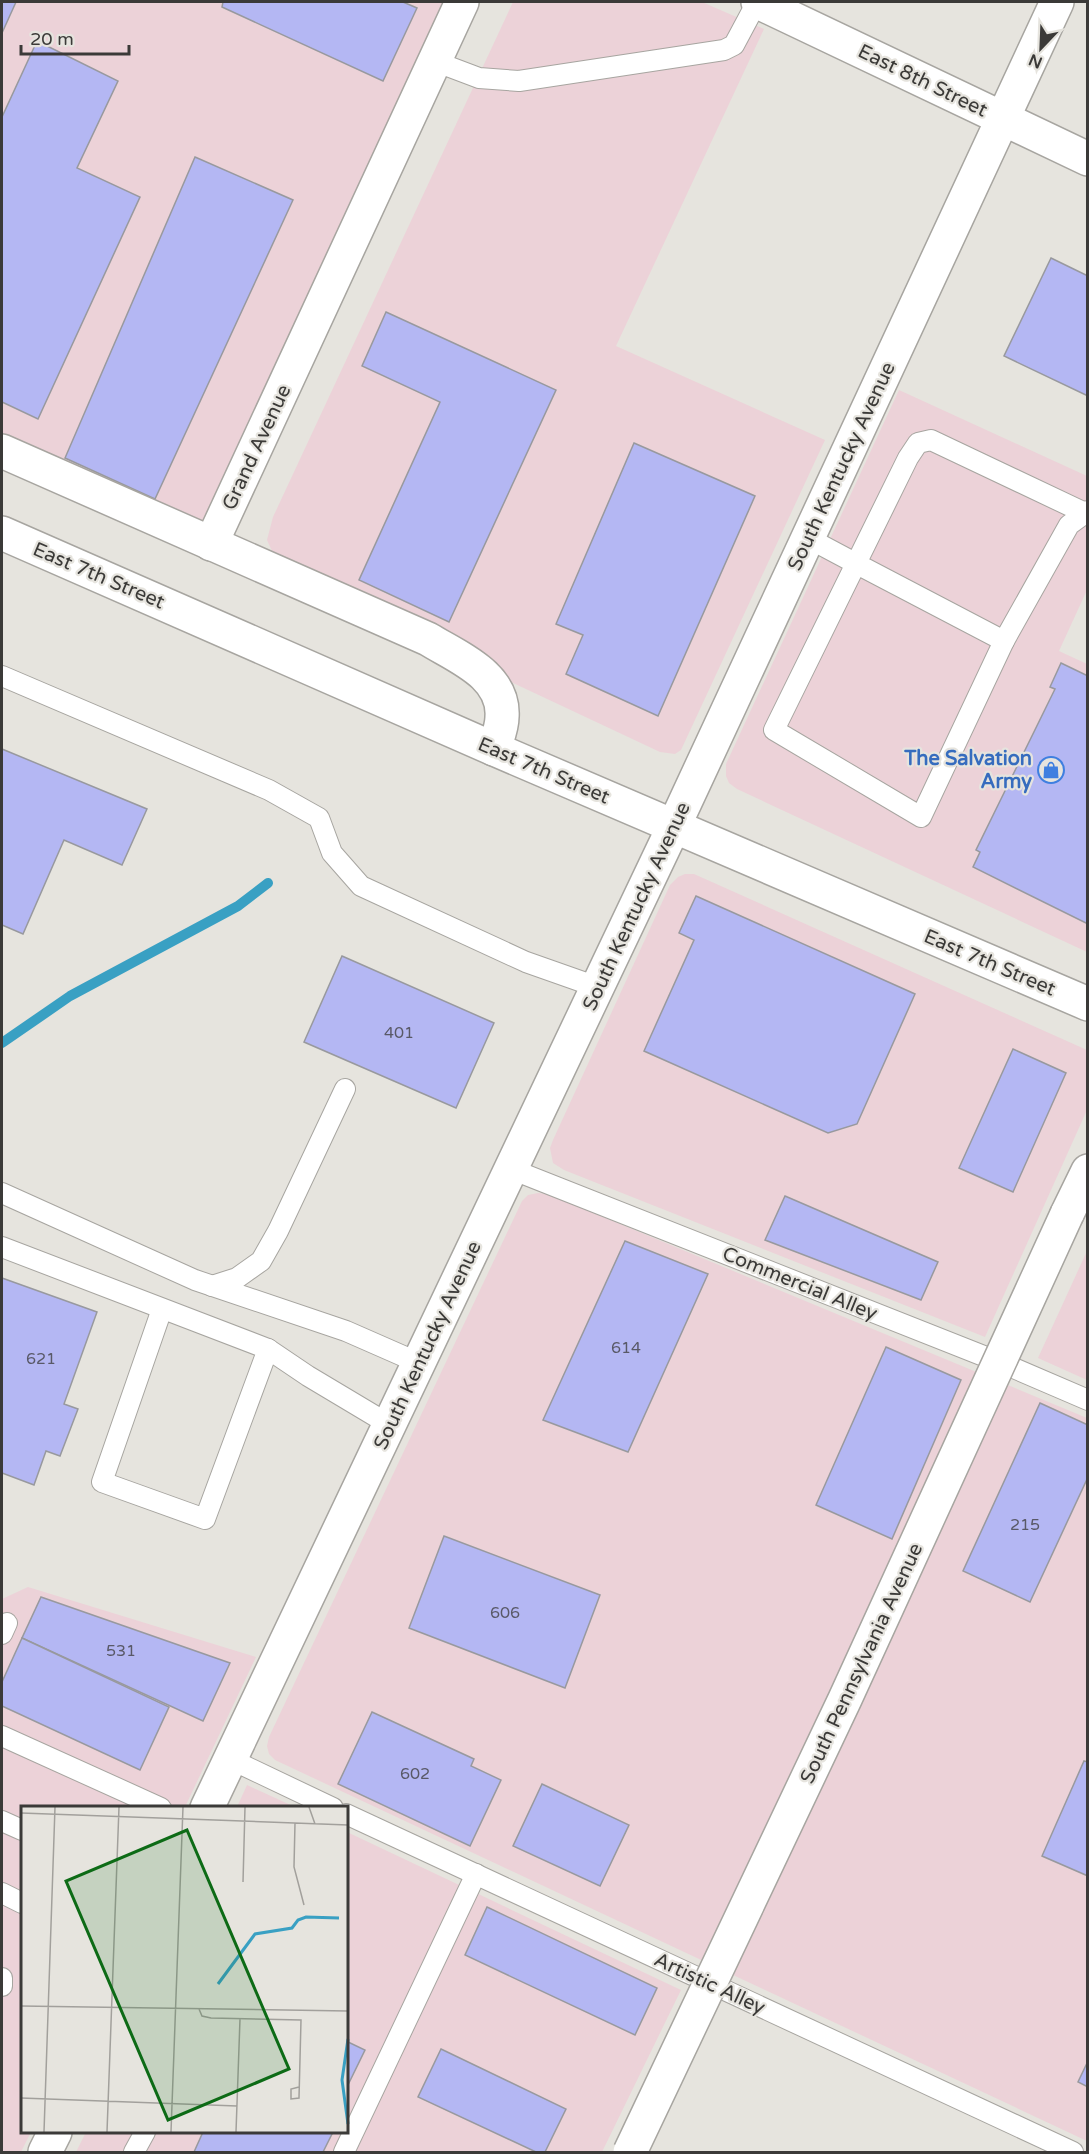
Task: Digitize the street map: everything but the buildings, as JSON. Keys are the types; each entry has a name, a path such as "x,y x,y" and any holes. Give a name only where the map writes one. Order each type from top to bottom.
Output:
{"street":[{"name":"Grand Avenue","path":"211,543 462,2"},
{"name":"East 8th Street","path":"758,2 1088,159"},
{"name":"South Kentucky Avenue","path":"208,1806 674,826 1057,2"},
{"path":"2,451 428,639 479,670 494,686 502,707 502,718 494,749"},
{"name":"East 7th Street","path":"2,533 494,749 1088,1004"},
{"name":"South Pennsylvania Avenue","path":"630,2152 845,1699 1088,1171"},
{"path":"45,2152 54,2133"}],"lane":[{"path":"434,62 479,78 519,81 724,50 734,45 758,2"},
{"path":"930,440 1086,512 1069,525 1004,641 921,817 774,730 855,563 908,458 918,443 930,440"},
{"path":"808,538 1004,641"},
{"path":"2,676 269,790 319,818 332,853 361,886 526,962 597,987"},
{"path":"212,1286 237,1278 261,1261 278,1231 345,1089"},
{"name":"Commercial Alley","path":"511,1170 1009,1366 1088,1400"},
{"path":"2,1193 212,1286 346,1331 419,1363"},
{"path":"2,1247 268,1349 308,1377 390,1425"},
{"path":"162,1309 102,1482 205,1520 268,1349"},
{"path":"2,1736 157,1806"},
{"path":"230,1759 329,1806"},
{"name":"Artistic Alley","path":"348,1815 1073,2152"},
{"path":"2,1821 21,1830"},
{"path":"344,2152 476,1874"},
{"path":"2,1893 21,1902"},
{"path":"2,1978 2,1986"},
{"path":"134,2152 144,2133"}],"shaded area":[{"path":"2,2 449,2 209,529 2,437"},
{"path":"513,2 702,2 764,29 616,346 825,440 681,750 675,754 660,752 511,682 277,562 267,540 273,517"},
{"path":"899,390 1087,476 1087,590 1059,651 1087,664 1087,952 737,789 729,783 726,776 726,764"},
{"path":"685,874 694,874 1087,1050 1087,1110 985,1337 564,1170 553,1163 550,1148 553,1140 670,885"},
{"path":"548,1194 1087,1418 1087,2141 275,1760 269,1754 267,1746 269,1737 522,1201 528,1195"},
{"path":"1087,1251 1087,1380 1038,1358"},
{"path":"28,1587 256,1657 185,1806 21,1806 21,2133 30,2133 21,2152 2,2152 2,1599"},
{"path":"247,1785 293,1806 237,1806"},
{"path":"348,1832 681,1990 602,2152 76,2152 86,2133 348,2133"}],"waterway":[{"path":"2,1043 70,996 238,906 268,883"}],"place":[{"name":"The Salvation Army","path":"1051,770"}]}
